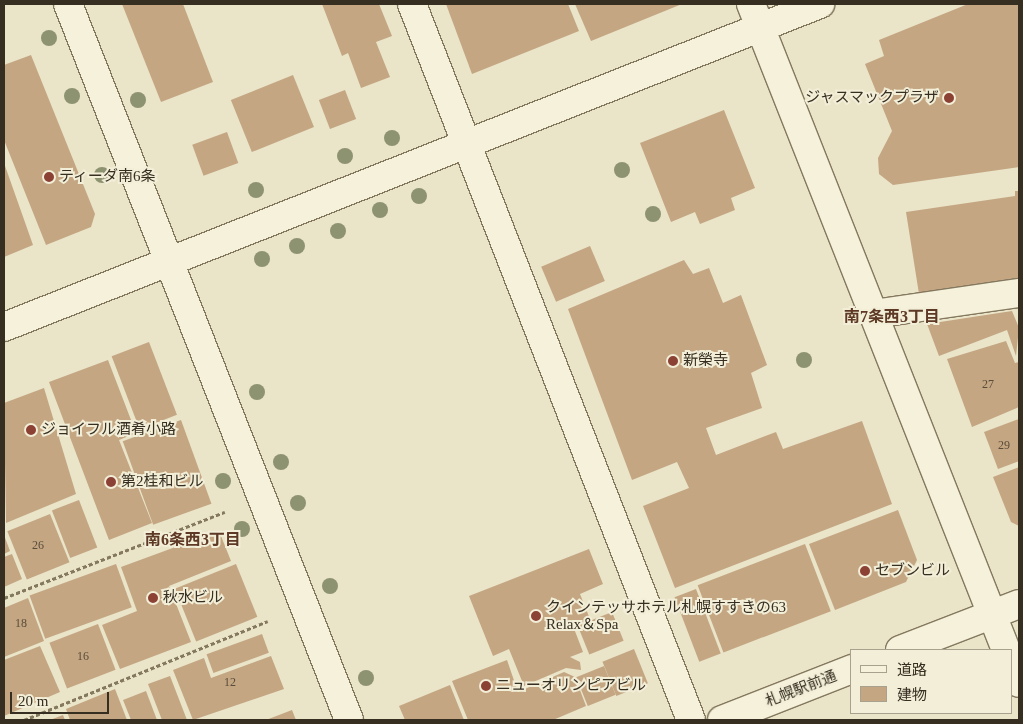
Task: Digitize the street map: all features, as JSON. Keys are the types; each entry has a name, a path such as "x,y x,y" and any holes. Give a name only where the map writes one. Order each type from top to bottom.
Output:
{"street":[{"path":"68,4 349,720"},
{"path":"412,4 468,142 691,720"},
{"path":"4,327 468,142 756,16 820,4"},
{"path":"756,16 1006,649"},
{"path":"873,314 1019,293"},
{"path":"903,649 1019,604"},
{"path":"1013,667 1019,683"},
{"name":"札幌駅前通","path":"722,720 850,670"}],"path":[{"path":"4,598 225,512"},
{"path":"24,720 268,621"}],"building":[{"path":"122,4 183,4 213,82 161,102"},
{"path":"322,4 379,4 392,36 376,42 390,77 361,88 348,53 342,56"},
{"path":"446,4 568,4 579,31 472,74"},
{"path":"575,4 682,4 591,41"},
{"name":"ジャスマックプラザ","path":"968,4 1019,4 1019,167 893,185 879,174 878,158 892,131 865,64 884,56 879,40"},
{"name":"ティーダ南6条","path":"31,55 95,214 91,227 46,245 4,140 4,65"},
{"path":"293,75 314,127 252,152 231,100"},
{"path":"345,90 356,119 330,129 319,100"},
{"path":"724,110 755,188 731,198 735,210 700,224 695,212 671,222 640,143"},
{"path":"227,132 238,163 204,176 192,145"},
{"path":"4,163 33,245 4,257"},
{"path":"1015,191 1019,191 1019,278 919,294 906,212 1015,196"},
{"path":"590,246 605,281 556,302 541,267"},
{"path":"684,260 693,274 709,268 723,303 741,295 767,365 751,373 762,408 706,428 716,455 776,432 783,449 862,421 892,504 675,588 643,506 689,488 677,462 632,480 568,309"},
{"path":"1012,311 1019,328 1016,356 1007,330 939,356 927,324"},
{"path":"1006,341 1015,363 1019,362 1019,407 972,427 947,359"},
{"path":"149,342 177,415 140,429 112,356"},
{"name":"第2桂和ビル","path":"108,360 136,433 119,440 152,523 109,540 49,382"},
{"name":"ジョイフル酒肴小路","path":"44,388 76,494 6,523 4,403"},
{"path":"1019,419 1019,461 998,469 984,432"},
{"path":"181,420 211,504 153,525 123,441"},
{"path":"1019,467 1019,526 1011,522 993,477"},
{"path":"79,500 97,548 70,558 52,510"},
{"name":"セブンビル","path":"898,510 917,560 906,582 835,610 809,544"},
{"path":"50,514 69,562 27,579 7,531"},
{"name":"秋水ビル","path":"219,531 231,561 169,586 191,642 120,669 102,625 137,611 121,567"},
{"path":"4,535 10,551 4,554"},
{"path":"805,544 831,611 723,652 698,585"},
{"path":"589,549 603,584 580,594 590,619 573,626 583,652 570,657 580,662 581,670 566,668 524,686 509,649 493,656 469,596"},
{"path":"12,554 22,579 4,587 4,557"},
{"path":"116,564 132,607 45,639 30,595"},
{"path":"236,564 257,617 196,642 175,589"},
{"path":"696,589 721,653 699,662 675,597"},
{"path":"28,598 44,641 4,657 4,608"},
{"path":"612,612 624,641 589,655 578,626"},
{"path":"98,624 116,670 67,688 49,643"},
{"path":"262,634 269,653 213,673 207,654"},
{"path":"40,646 60,692 4,716 4,660"},
{"path":"634,649 648,683 616,696 602,662"},
{"path":"271,656 284,689 193,720 173,670 204,658 211,678"},
{"name":"ニューオリンピアビル","path":"507,660 518,692 564,672 575,677 586,706 553,720 468,720 452,681"},
{"path":"604,666 616,695 588,706 576,677"},
{"path":"170,676 187,720 162,720 148,684"},
{"path":"450,685 464,720 405,720 399,706"},
{"path":"115,689 127,720 70,720 66,709"},
{"path":"146,691 157,720 131,720 123,700"},
{"path":"292,710 296,720 266,720"},
{"path":"63,715 65,720 50,720"}],"place":[{"name":"ジャスマックプラザ","path":"949,98"},
{"name":"ティーダ南6条","path":"49,177"},
{"name":"新榮寺","path":"673,361"},
{"name":"ジョイフル酒肴小路","path":"31,430"},
{"name":"第2桂和ビル","path":"111,482"},
{"name":"セブンビル","path":"865,571"},
{"name":"秋水ビル","path":"153,598"},
{"name":"クインテッサホテル札幌すすきの63 Relax＆Spa","path":"536,616"},
{"name":"ニューオリンピアビル","path":"486,686"}],"district":[{"name":"南7条西3丁目","path":"892,317"},
{"name":"南6条西3丁目","path":"193,540"}]}
